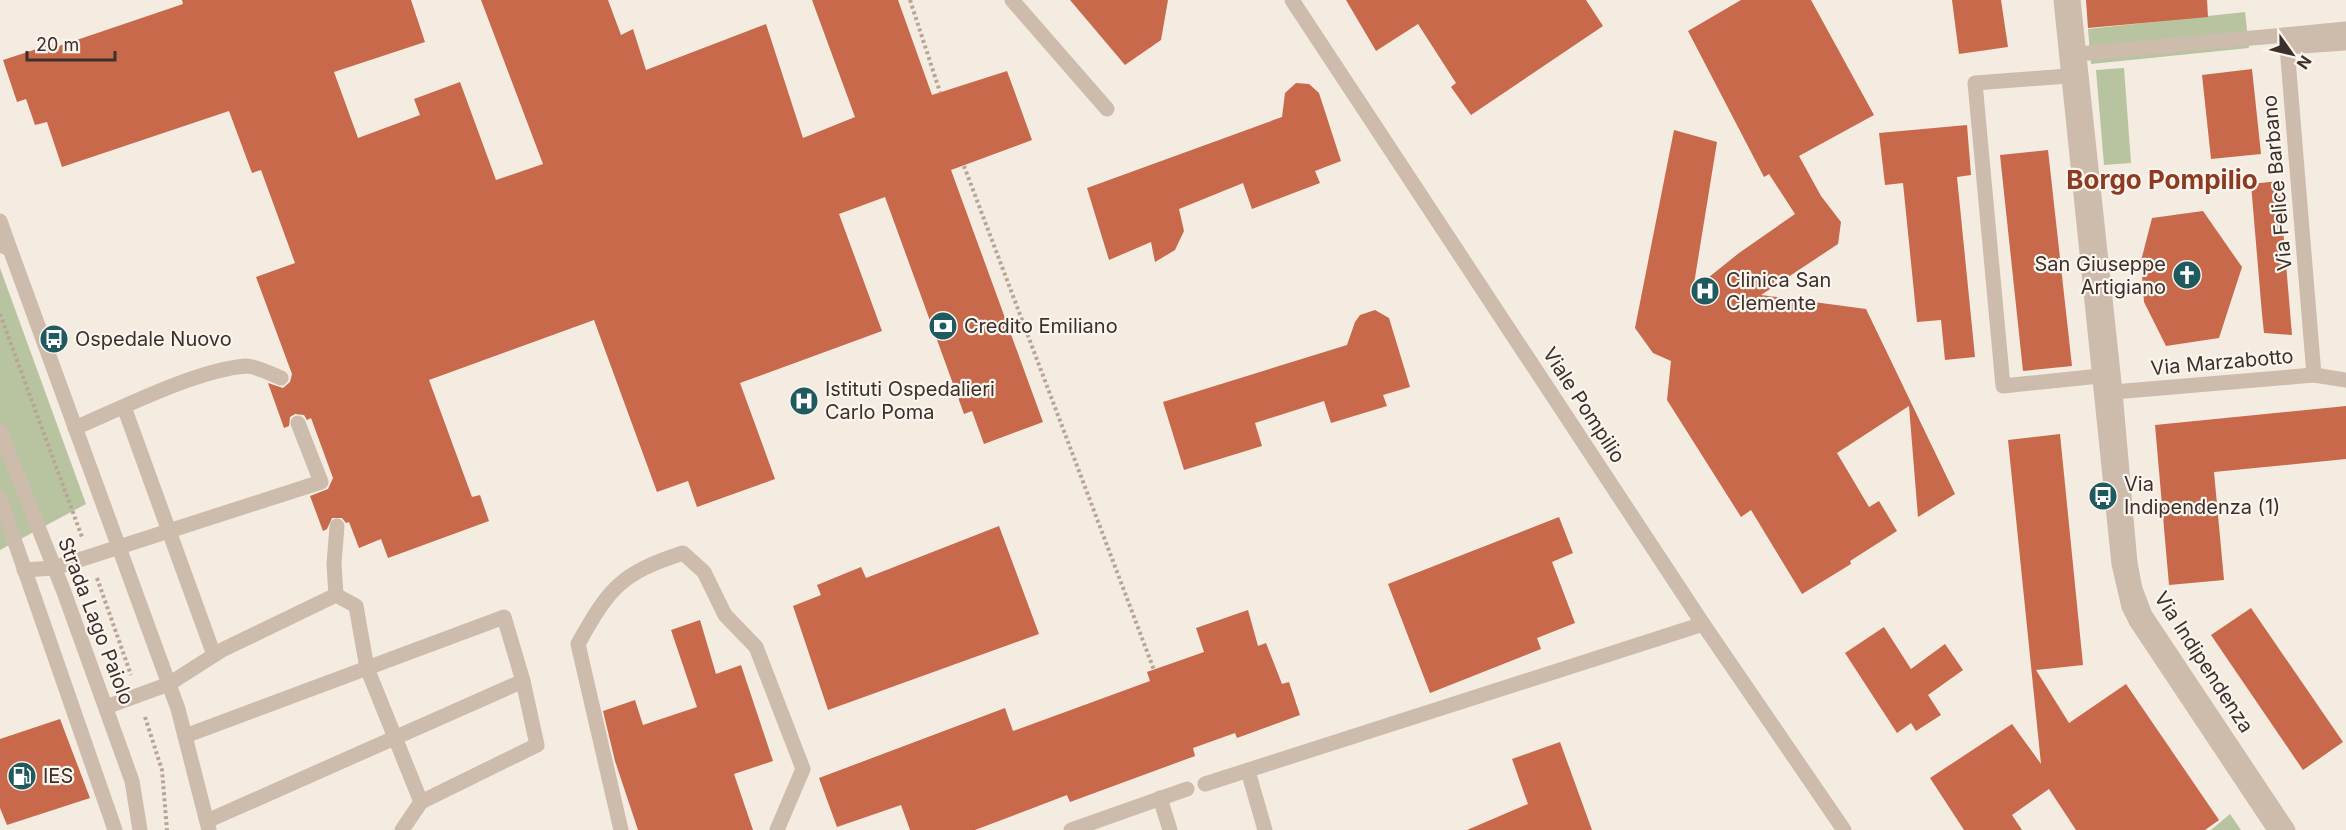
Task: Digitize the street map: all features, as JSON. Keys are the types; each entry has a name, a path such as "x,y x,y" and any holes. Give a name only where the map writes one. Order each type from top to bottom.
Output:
{"street":[{"path":"1012,0 1107,110"},
{"name":"Viale Pompilio","path":"1292,0 1703,624 1844,830"},
{"name":"Via Indipendenza","path":"2061,0 2100,376 2109,393 2119,564 2128,607 2275,830"},
{"name":"Via Indipendenza","path":"2073,0 2109,393 2130,563 2139,603 2288,830"},
{"path":"2286,41 2346,29"},
{"path":"2078,54 2286,41 2346,43"},
{"name":"Via Felice Barbano","path":"2286,41 2314,375"},
{"path":"2068,76 1975,83 2003,386 2100,376"},
{"path":"0,221 5,247 120,546 169,684 208,825 523,681"},
{"path":"75,428 124,407 219,372 248,366 281,378"},
{"name":"Via Marzabotto","path":"2109,393 2314,375 2346,380"},
{"path":"124,407 171,531 214,655"},
{"path":"24,570 54,568 321,482 298,423"},
{"name":"Strada Lago Paiolo","path":"0,430 54,568 132,781 140,830"},
{"path":"0,499 115,830"},
{"path":"336,595 337,526"},
{"path":"621,830 578,644 601,603 622,580 651,563 683,553 704,572 725,615 756,647 803,769 777,830"},
{"path":"106,707 169,684 214,655 336,595"},
{"path":"336,595 356,606 368,668 421,802"},
{"path":"185,736 504,617 523,681 537,745 421,802 402,830"},
{"path":"1205,784 1703,624"},
{"path":"1248,771 1265,830"},
{"path":"1071,830 1187,789"},
{"path":"1160,798 1170,830"}],"path":[{"path":"910,0 940,92"},
{"path":"964,166 1154,670"}],"green space":[{"path":"2245,12 2249,48 2091,64 2088,29"},
{"path":"2124,68 2131,163 2104,165 2096,70"},
{"path":"0,268 86,504 0,550"},
{"path":"2230,814 2241,830 2211,830"}],"building":[{"path":"182,0 411,0 425,42 334,72 358,138 420,115 414,99 460,82 496,180 543,164 481,0 608,0 621,35 633,29 646,70 766,24 803,138 855,117 812,0 898,0 932,95 1007,71 1032,140 951,170 1043,422 984,444 972,411 964,414 885,197 839,214 882,331 740,383 775,479 697,507 688,481 657,492 594,320 429,380 472,497 480,495 489,521 388,558 381,539 359,548 349,522 346,523 342,518 332,518 327,529 323,531 310,496 328,489 333,478 311,418 307,420 304,415 295,414 290,417 289,426 284,428 268,383 283,388 290,382 292,374 256,277 295,263 261,170 252,173 229,111 62,167 47,122 35,125 26,99 17,102 3,60 52,44 53,48 183,4"},
{"path":"1070,0 1168,0 1161,40 1125,65"},
{"path":"1346,0 1586,0 1603,26 1471,115 1451,87 1456,83 1418,24 1376,51"},
{"path":"1741,0 1811,0 1874,115 1799,156 1821,196 1841,222 1838,244 1761,295 1866,309 1955,494 1918,517 1909,406 1837,453 1869,507 1879,501 1897,531 1850,561 1851,564 1802,594 1751,510 1741,517 1667,400 1671,361 1653,353 1635,328 1674,130 1717,142 1693,290 1739,253 1795,214 1769,174 1764,177 1688,31"},
{"path":"1952,0 2001,0 2008,47 1959,54"},
{"path":"2086,0 2207,0 2208,17 2088,28"},
{"path":"2252,69 2261,154 2211,159 2202,75"},
{"path":"1296,83 1309,84 1319,93 1341,161 1315,171 1320,183 1252,209 1243,183 1179,209 1184,231 1175,250 1155,262 1151,242 1109,260 1087,188 1282,117 1285,93"},
{"path":"1967,125 1971,175 1957,177 1975,357 1945,360 1941,320 1917,322 1903,183 1885,185 1879,133"},
{"path":"2048,150 2072,366 2023,371 2000,155"},
{"path":"2279,181 2292,335 2264,333 2251,184"},
{"name":"San Giuseppe Artigiano","path":"2203,211 2242,267 2219,338 2166,346 2144,302 2141,261 2152,218"},
{"path":"1375,310 1389,318 1410,387 1383,395 1387,406 1331,423 1324,401 1255,423 1262,446 1184,470 1163,402 1347,345 1355,322 1360,315"},
{"path":"2346,406 2346,459 2214,472 2224,580 2169,585 2155,425"},
{"path":"2060,434 2083,665 2036,670 2069,723 2126,684 2219,820 2205,830 2076,830 2049,789 2012,815 2022,830 1964,830 1930,778 2012,724 2041,764 2008,440"},
{"path":"1559,517 1573,553 1552,562 1575,623 1537,638 1541,649 1430,693 1388,584"},
{"path":"999,526 1039,634 828,710 793,606 821,595 817,585 861,567 866,578"},
{"path":"2251,608 2343,742 2303,770 2211,635"},
{"path":"1248,610 1258,646 1266,643 1282,684 1289,682 1300,715 1237,738 1235,733 1193,748 1195,756 1070,802 1067,795 975,830 910,830 901,805 837,827 819,778 1005,708 1013,731 1150,681 1147,672 1204,652 1196,628"},
{"path":"700,620 716,674 741,665 773,761 734,774 753,830 638,830 615,761 603,711 635,700 643,725 697,707 671,630"},
{"path":"1884,627 1911,669 1945,644 1963,670 1928,695 1941,715 1916,731 1911,723 1897,733 1845,653"},
{"path":"60,719 90,798 7,825 0,808 0,739"},
{"path":"1560,742 1592,830 1467,830 1528,804 1512,759"}],"place":[{"name":"San Giuseppe Artigiano","path":"2187,275"},
{"name":"Clinica San Clemente","path":"1705,291"},
{"name":"Credito Emiliano","path":"943,326"},
{"name":"Ospedale Nuovo","path":"54,339"},
{"name":"Istituti Ospedalieri Carlo Poma","path":"804,401"},
{"name":"Via Indipendenza (1)","path":"2103,496"},
{"name":"IES","path":"22,776"}],"district":[{"name":"Borgo Pompilio","path":"2162,180"}]}
